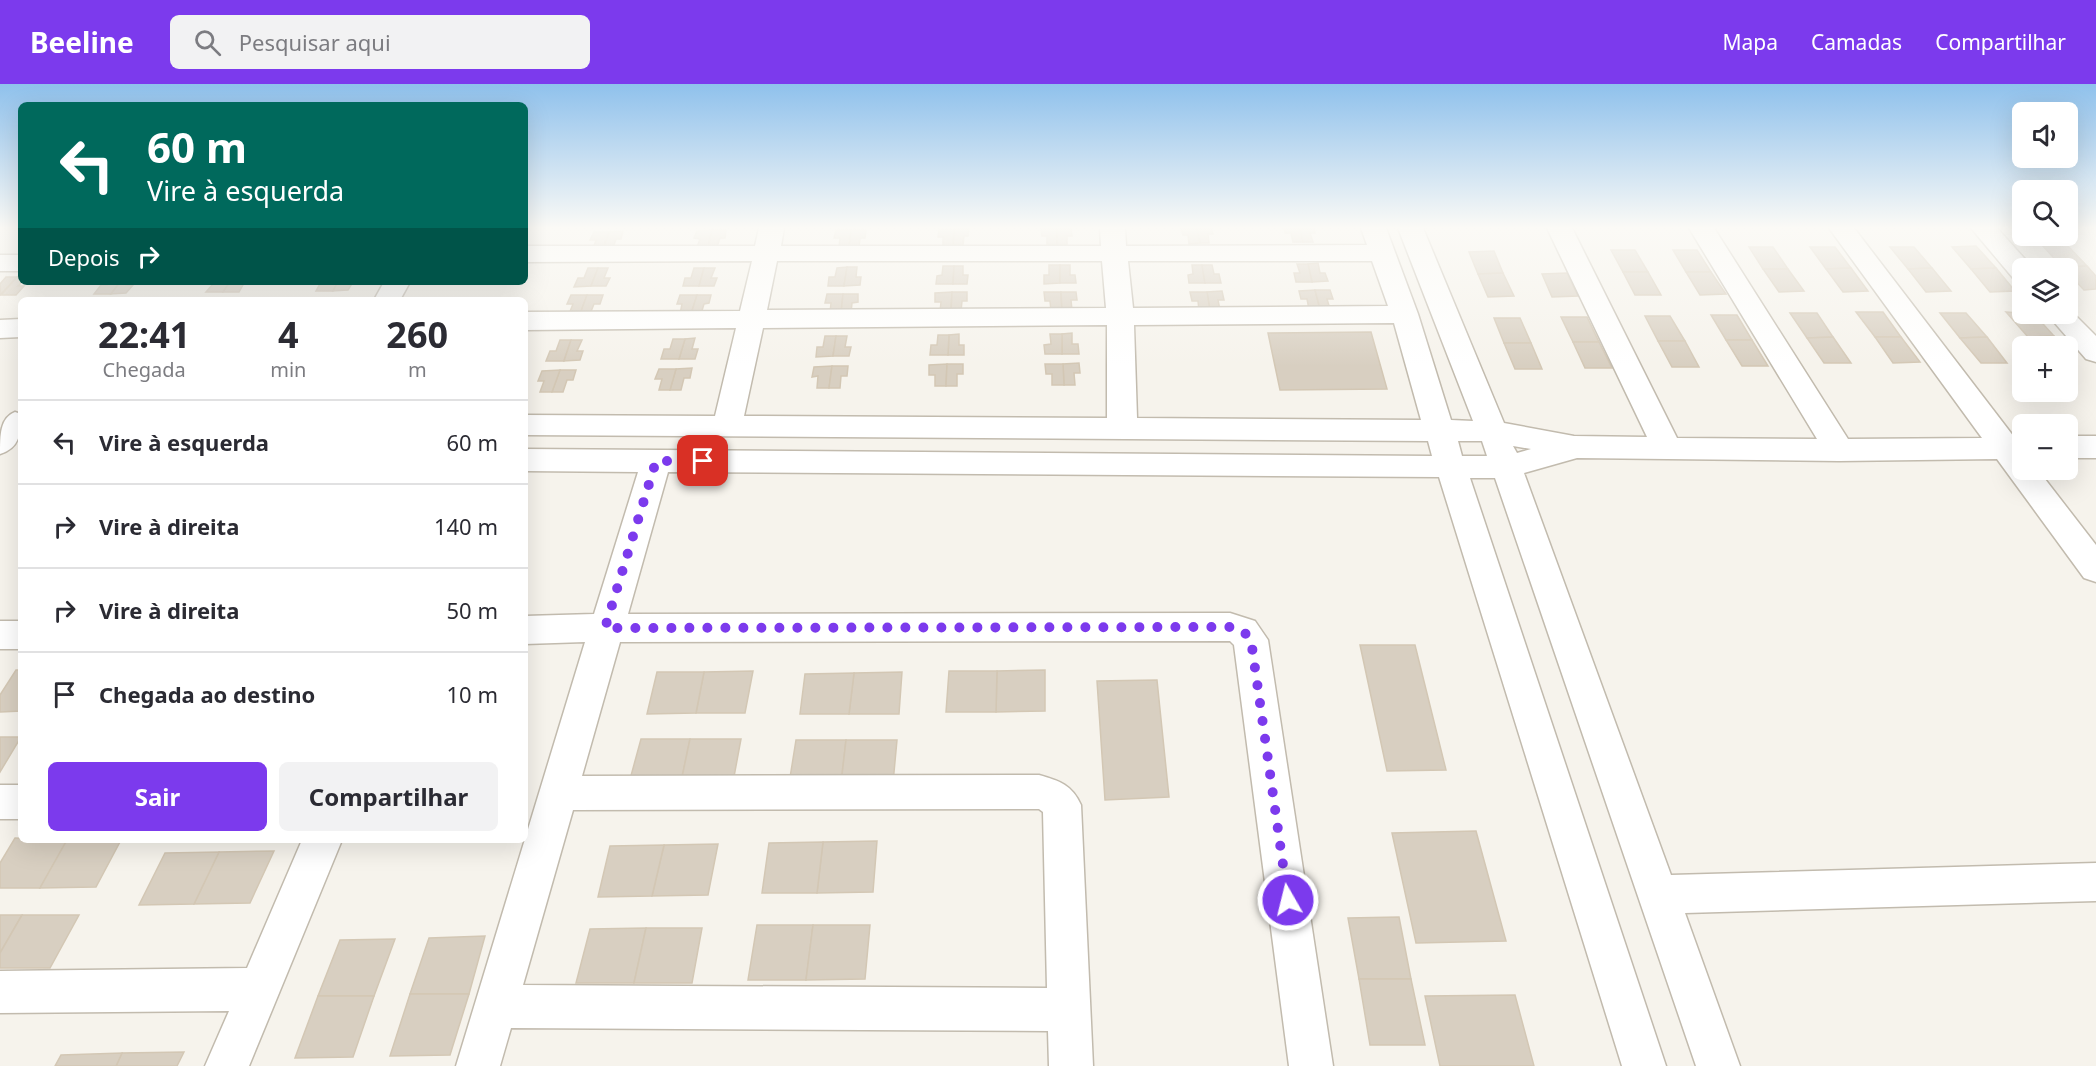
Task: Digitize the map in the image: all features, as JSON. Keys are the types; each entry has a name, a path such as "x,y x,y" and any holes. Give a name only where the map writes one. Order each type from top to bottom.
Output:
{"street":[{"path":"727,426 762,274"},
{"path":"1116,274 1120,316 1122,428"},
{"path":"1390,274 1405,314 1439,430 1644,1066"},
{"path":"1429,274 1507,467 1718,1066"},
{"path":"1582,274 1668,449"},
{"path":"1729,274 1839,450"},
{"path":"1877,274 2012,447"},
{"path":"528,321 1405,314"},
{"path":"2069,324 2096,353"},
{"path":"0,329 18,328"},
{"path":"528,425 1439,430 1492,431 1575,447 1839,450 2012,448"},
{"path":"528,460 1507,467 1575,447"},
{"path":"2078,447 2096,447"},
{"path":"0,455 18,456"},
{"path":"478,1066 656,461"},
{"path":"2035,480 2096,569"},
{"path":"528,630 1230,627 1243,631 1251,640 1311,1066"},
{"path":"0,635 18,634"},
{"path":"557,793 1039,792 1053,796 1062,805 1071,1066"},
{"path":"0,802 18,802"},
{"path":"227,1066 321,843"},
{"path":"1656,895 2096,882"},
{"path":"0,992 259,989"},
{"path":"495,1006 1069,1010"}],"building":[{"path":"586,274 596,274 591,286 574,287 578,278 584,278"},
{"path":"596,274 606,274 604,278 610,278 606,286 591,286"},
{"path":"692,274 702,274 699,286 683,286 685,278 691,278"},
{"path":"702,274 713,274 711,278 717,278 714,286 699,286"},
{"path":"836,274 846,274 844,286 828,286 829,277 835,277"},
{"path":"846,274 856,274 856,277 861,277 860,285 844,286"},
{"path":"954,274 953,284 936,284 937,276"},
{"path":"954,274 968,275 967,284 953,284"},
{"path":"1060,274 1060,283 1044,284 1044,275"},
{"path":"1060,274 1075,275 1076,283 1060,283"},
{"path":"1203,274 1205,283 1189,283 1188,275"},
{"path":"1203,274 1219,274 1221,283 1205,283"},
{"path":"1294,274 1310,274 1312,282 1296,282"},
{"path":"1310,274 1325,274 1328,281 1312,282"},
{"path":"1478,274 1503,274 1514,296 1488,297"},
{"path":"1542,274 1567,274 1578,296 1552,297"},
{"path":"1624,274 1649,274 1661,295 1635,295"},
{"path":"1687,274 1712,274 1726,294 1700,295"},
{"path":"1766,274 1792,274 1804,291 1779,292"},
{"path":"1830,274 1855,274 1868,291 1843,292"},
{"path":"1912,274 1937,274 1951,291 1926,292"},
{"path":"1975,274 2001,274 2012,287 2012,291 1990,292"},
{"path":"2078,274 2094,274 2096,289 2084,290 2078,284"},
{"path":"6,277 17,277 0,295 0,284"},
{"path":"18,277 18,286 24,286 16,295 1,295"},
{"path":"101,285 118,285 111,294 94,294"},
{"path":"118,285 133,285 126,293 111,294"},
{"path":"212,285 228,285 223,292 206,292"},
{"path":"228,285 243,285 239,292 223,292"},
{"path":"319,285 336,285 333,291 316,291"},
{"path":"336,285 351,285 348,290 333,291"},
{"path":"1315,290 1320,309 1309,309 1307,299 1301,299 1299,291"},
{"path":"1315,290 1330,290 1333,299 1327,299 1330,309 1320,309"},
{"path":"1222,291 1224,300 1218,300 1220,310 1210,311 1207,292"},
{"path":"952,292 951,312 940,312 941,302 935,302 935,293"},
{"path":"952,292 967,292 967,301 962,301 961,311 951,312"},
{"path":"1044,292 1061,292 1062,311 1051,311 1050,301 1045,301"},
{"path":"1061,292 1076,292 1077,300 1071,300 1072,310 1062,311"},
{"path":"1190,292 1207,292 1210,311 1199,311 1198,301 1192,301"},
{"path":"827,294 843,294 841,313 830,313 831,303 825,303"},
{"path":"843,294 858,294 858,302 852,303 851,313 841,313"},
{"path":"571,295 587,295 580,314 569,314 573,304 567,304"},
{"path":"587,295 603,295 600,304 594,304 590,314 580,314"},
{"path":"680,295 697,295 691,314 680,314 682,304 677,304"},
{"path":"697,295 711,295 709,303 704,304 701,314 691,314"},
{"path":"1856,312 1883,312 1901,337 1875,337"},
{"path":"1790,313 1817,313 1833,337 1807,338"},
{"path":"1940,313 1966,313 1987,337 1960,338"},
{"path":"1711,315 1737,315 1752,340 1726,340"},
{"path":"1645,316 1670,316 1685,341 1658,341"},
{"path":"1561,317 1587,317 1599,342 1573,342"},
{"path":"1494,318 1520,318 1531,343 1504,343"},
{"path":"2017,324 2043,324 2054,336 2027,336"},
{"path":"1371,332 1387,389 1280,390 1268,333"},
{"path":"1072,333 1072,344 1078,344 1079,354 1062,354 1062,334"},
{"path":"959,334 959,345 964,345 964,355 948,355 949,335"},
{"path":"1050,334 1062,334 1062,354 1045,354 1044,345 1051,344"},
{"path":"938,335 949,335 948,355 930,355 931,345 937,345"},
{"path":"825,336 836,336 833,356 816,357 817,347 823,347"},
{"path":"836,336 847,336 845,347 851,347 849,356 833,356"},
{"path":"1833,337 1851,363 1824,363 1807,338"},
{"path":"1875,337 1901,337 1920,362 1893,363"},
{"path":"1987,337 2007,363 1981,363 1960,338"},
{"path":"695,338 692,349 698,349 695,359 679,359 685,339"},
{"path":"673,339 685,339 679,359 661,359 664,349 670,349"},
{"path":"560,340 571,340 564,361 546,361 550,351 556,351"},
{"path":"571,340 582,340 577,351 583,351 580,360 564,361"},
{"path":"1726,340 1752,340 1768,366 1742,366"},
{"path":"1658,341 1685,341 1699,367 1672,367"},
{"path":"1573,342 1599,342 1612,368 1585,368"},
{"path":"1504,343 1531,343 1542,369 1515,369"},
{"path":"1079,363 1080,373 1074,373 1075,385 1064,385 1063,364"},
{"path":"947,364 946,386 935,386 935,375 929,375 929,365"},
{"path":"947,364 963,364 963,374 957,374 957,386 946,386"},
{"path":"1045,364 1063,364 1064,385 1052,385 1052,374 1046,374"},
{"path":"832,366 829,388 817,388 818,376 812,377 814,367"},
{"path":"832,366 848,366 847,376 841,376 840,388 829,388"},
{"path":"692,368 690,378 684,378 681,390 670,390 676,369"},
{"path":"659,369 676,369 670,390 659,390 662,379 655,379"},
{"path":"560,370 576,370 573,380 567,380 563,392 552,392"},
{"path":"560,370 552,392 540,392 544,381 538,381 542,371"},
{"path":"1360,645 1415,645 1446,770 1387,771"},
{"path":"18,670 18,711 0,712 0,695"},
{"path":"1045,670 1045,711 996,712 997,671"},
{"path":"753,671 745,713 696,713 704,672"},
{"path":"949,671 997,671 996,712 946,712"},
{"path":"657,672 704,672 696,713 647,714"},
{"path":"902,672 899,714 849,714 854,673"},
{"path":"854,673 849,714 800,714 805,674"},
{"path":"1157,680 1169,797 1105,800 1097,681"},
{"path":"0,737 18,737 18,742 0,772"},
{"path":"641,739 690,739 681,782 629,783"},
{"path":"690,739 741,739 733,782 681,782"},
{"path":"796,740 846,740 841,784 789,784"},
{"path":"846,740 897,740 893,783 841,784"},
{"path":"1476,831 1506,941 1416,943 1392,833"},
{"path":"15,838 18,838 18,843 65,843 40,888 0,888 0,863"},
{"path":"877,841 873,892 817,893 823,842"},
{"path":"823,842 817,893 762,893 769,843"},
{"path":"65,843 119,843 96,887 40,888"},
{"path":"718,844 708,895 652,896 664,845"},
{"path":"664,845 652,896 598,897 610,846"},
{"path":"274,851 250,903 194,904 219,852"},
{"path":"219,852 194,904 139,905 165,853"},
{"path":"0,915 22,915 0,953"},
{"path":"22,915 79,915 50,968 0,968 0,953"},
{"path":"1399,917 1411,979 1359,979 1348,918"},
{"path":"757,925 813,925 806,980 748,980"},
{"path":"813,925 870,925 865,979 806,980"},
{"path":"646,928 634,983 576,983 590,929"},
{"path":"646,928 702,928 692,983 634,983"},
{"path":"485,936 469,994 410,994 429,938"},
{"path":"395,939 374,996 318,996 340,940"},
{"path":"1359,979 1411,979 1425,1045 1370,1045"},
{"path":"410,994 469,994 450,1055 390,1056"},
{"path":"1515,995 1534,1066 1440,1066 1425,996"},
{"path":"318,996 374,996 353,1057 295,1058"},
{"path":"184,1052 177,1066 116,1066 122,1053"},
{"path":"122,1053 116,1066 55,1066 61,1055"}],"route":[{"path":"703,461 656,461 605,628 1230,627 1243,631 1251,640 1288,900"}]}
